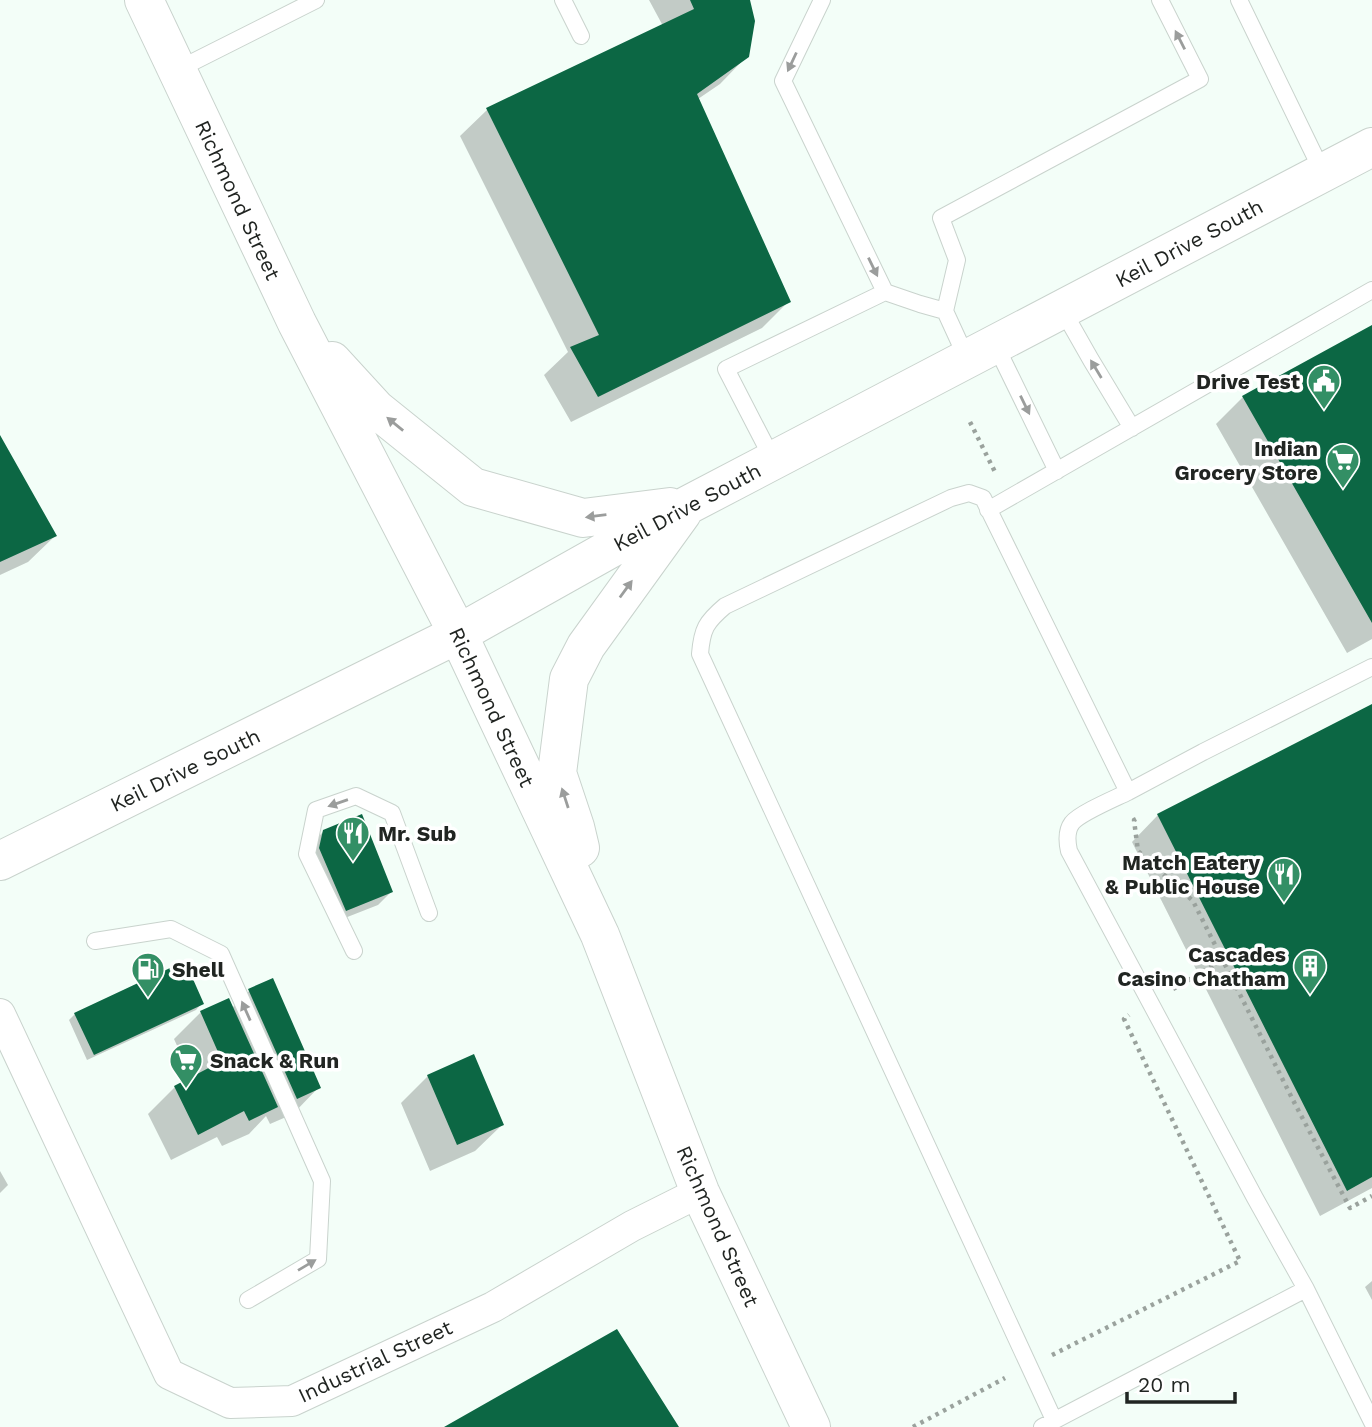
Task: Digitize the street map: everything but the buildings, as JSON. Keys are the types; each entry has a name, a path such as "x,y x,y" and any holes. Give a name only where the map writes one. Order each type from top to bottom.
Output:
{"main road":[{"name":"Richmond Street","path":"144,0 297,323 458,634 600,935 700,1192 811,1427"},
{"name":"Keil Drive South","path":"0,860 458,634 688,505 1372,147"},
{"path":"297,323 376,409 472,487 583,518 688,505"},
{"path":"600,935 575,827 557,773 569,679 586,646 688,505"}],"street":[{"name":"Industrial Street","path":"0,1014 169,1374 230,1403 292,1401 493,1307 632,1226 700,1192"}],"lane":[{"path":"177,71 316,0"},
{"path":"564,0 581,36"},
{"path":"822,0 783,81 885,292"},
{"path":"945,311 957,260 941,218 1200,79 1160,0"},
{"path":"1239,0 1323,173"},
{"path":"988,510 1372,290"},
{"path":"773,460 726,369 885,292 945,311 981,352 1057,471"},
{"path":"1062,309 1132,428"},
{"path":"1128,792 983,498 969,493 951,498 725,606 709,620 701,638 700,654 1048,1423 1306,1289"},
{"path":"1372,667 1085,814 1072,823 1066,838 1069,851 1306,1289 1372,1422"},
{"path":"354,951 307,854 316,810 356,796 392,813 429,913"},
{"path":"95,941 171,929 221,954 322,1181 318,1259 248,1300"}],"path":[{"path":"1143,814 1135,820 1138,851 1194,901 1350,1208 1372,1196"},
{"path":"1052,1356 1240,1261 1124,1018 1223,960"},
{"path":"913,1427 1005,1378"}],"place":[{"name":"Drive Test","path":"1324,411"},
{"name":"Indian Grocery Store","path":"1343,490"},
{"name":"Mr. Sub","path":"353,863"},
{"name":"Match Eatery & Public House","path":"1284,904"},
{"name":"Cascades Casino Chatham","path":"1310,996"},
{"name":"Shell","path":"148,999"},
{"name":"Snack & Run","path":"186,1090"}]}
